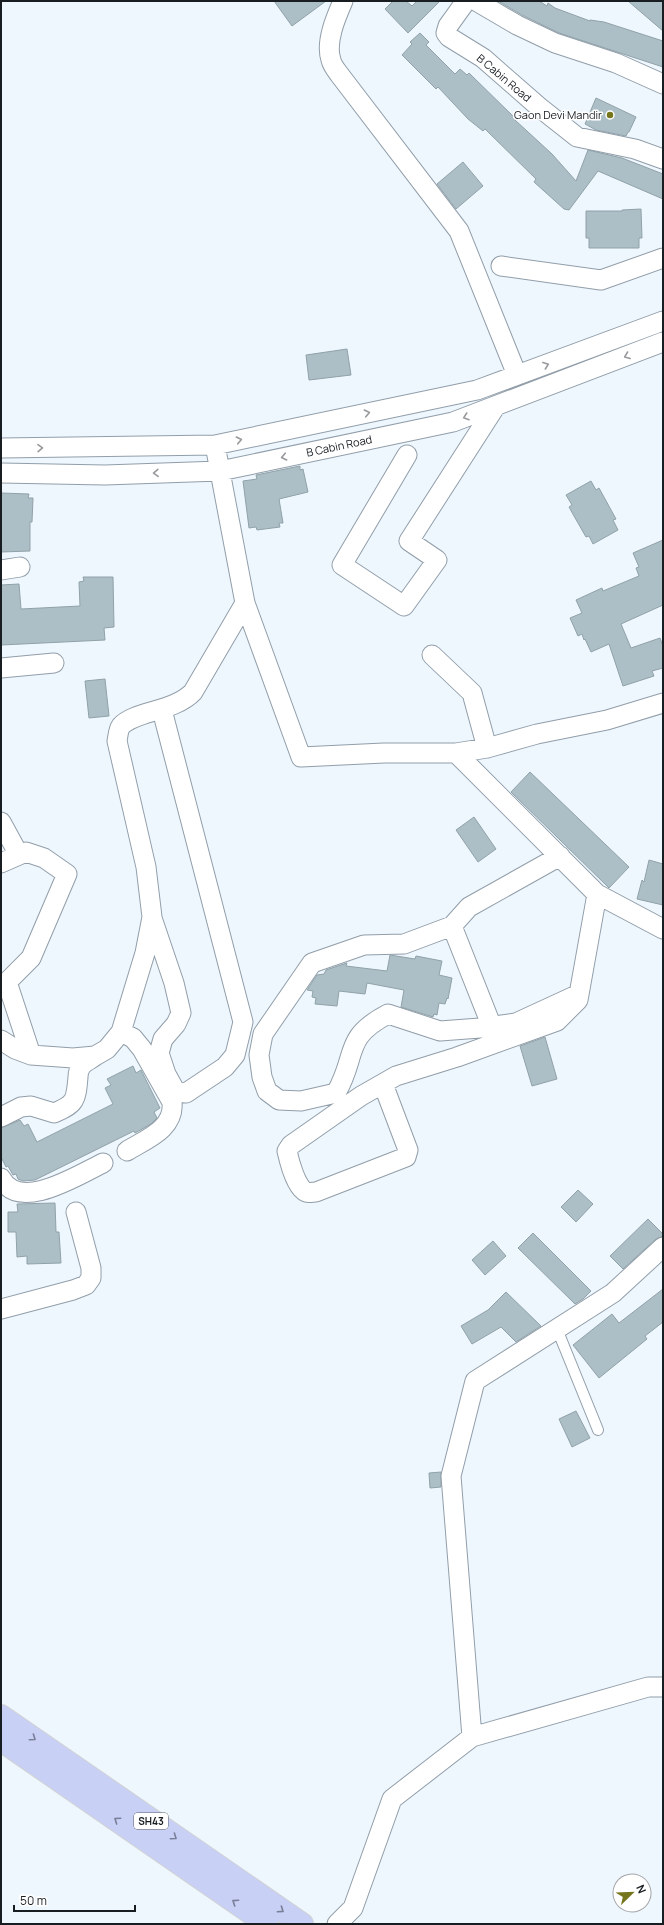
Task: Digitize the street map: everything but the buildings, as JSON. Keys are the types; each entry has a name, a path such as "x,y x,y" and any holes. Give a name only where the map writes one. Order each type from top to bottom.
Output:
{"main road":[{"name":"SH43","path":"1,1716 302,1924"},
{"name":"SH43","path":"1,1740 267,1924"}],"street":[{"path":"343,1 330,42 331,60 339,74 459,231 518,376"},
{"name":"B Cabin Road","path":"466,1 448,26 446,33 449,37 483,58 539,107 577,137 635,149 663,159"},
{"path":"476,1 517,25 555,43 616,63 663,84"},
{"path":"501,266 601,280 663,258"},
{"path":"1,448 215,445 477,390 663,321"},
{"name":"B Cabin Road","path":"1,473 105,475 220,471 453,422 495,408 663,342"},
{"path":"407,455 342,566 404,606 437,560 409,541 495,408"},
{"path":"215,445 245,603 301,757 384,753 456,753 487,748 537,734 607,720 663,704"},
{"path":"1,570 20,567"},
{"path":"162,710 243,1022 235,1055 225,1067 186,1093 176,1092 166,1074 159,1053 163,1039 176,1024 181,1013 174,983 152,917 146,867 117,741 119,728 125,722 162,710 185,700 193,692 245,603"},
{"path":"432,655 472,693 487,748"},
{"path":"1,668 54,663"},
{"path":"456,753 597,894 663,929"},
{"path":"1,822 19,855"},
{"path":"1,863 26,852 44,858 67,874 31,958 4,973 31,1055"},
{"path":"560,856 469,907 452,926 404,944 364,945 312,963 263,1034 259,1055 262,1078 268,1092 279,1100 301,1101 336,1093 344,1079 352,1048 357,1038 372,1022 388,1014 440,1031 492,1027 516,1023 579,994"},
{"path":"383,1084 408,1150 406,1157 316,1192 306,1192 301,1188 289,1160 287,1151 291,1145 361,1096 396,1076 457,1057 557,1021 578,1000 597,894"},
{"path":"1,1117 21,1107 31,1106 54,1113 67,1108 75,1100 78,1092 78,1072 81,1066 107,1049 121,1032 145,953 152,917"},
{"path":"452,926 492,1027"},
{"path":"121,1032 133,1038 142,1050 172,1102 174,1111 164,1128 127,1151"},
{"path":"1,1040 15,1049 31,1055 73,1058 95,1056"},
{"path":"1,1178 5,1185 19,1192 28,1194 41,1192 103,1163"},
{"path":"1,1309 73,1290 86,1285 91,1278 91,1268 76,1212"},
{"path":"472,1737 451,1476 475,1381 613,1293 663,1247"},
{"path":"337,1924 353,1908 392,1799 472,1737 648,1687 663,1687"}],"lane":[{"path":"557,1329 598,1430"}],"place":[{"name":"Gaon Devi Mandir","path":"610,115"}]}
